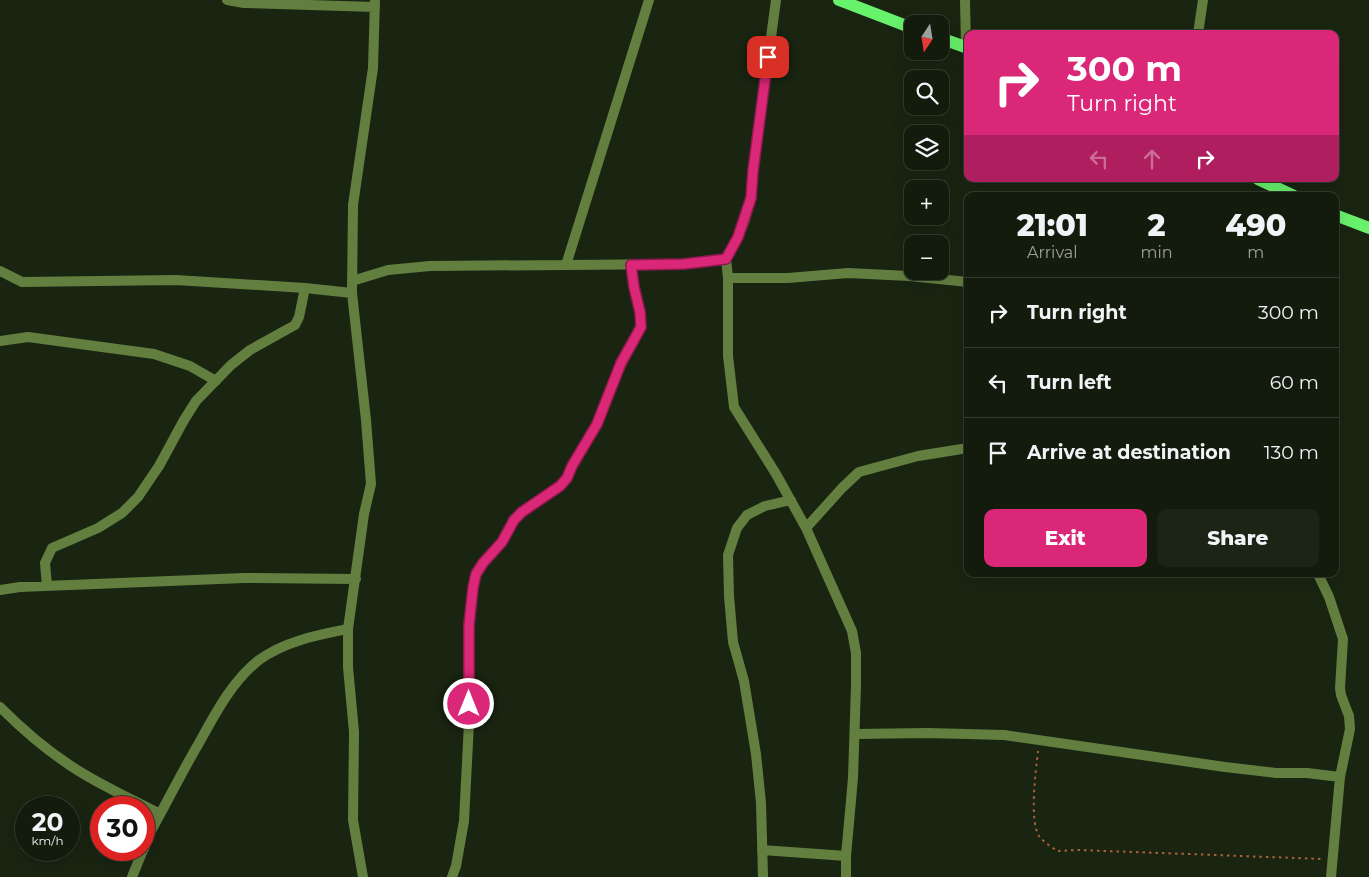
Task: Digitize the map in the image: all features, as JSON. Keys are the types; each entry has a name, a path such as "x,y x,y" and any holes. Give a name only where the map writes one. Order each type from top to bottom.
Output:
{"main road":[{"path":"839,0 904,25"},
{"path":"949,41 964,47"},
{"path":"1264,182 1286,192"},
{"path":"1339,217 1369,228"}],"street":[{"path":"226,0 244,3 375,4 373,68 353,205 352,293 371,484 364,514 348,629 348,667 354,732 353,820 363,877"},
{"path":"566,265 649,0"},
{"path":"776,0 751,198 742,228 726,259 728,278 728,356 734,407 806,528 852,631 856,653 855,734 846,877"},
{"path":"965,0 966,30"},
{"path":"1199,30 1203,0"},
{"path":"352,281 388,270 430,266 684,264 726,259"},
{"path":"452,877 456,866 464,821 469,723 469,625 476,574 483,563 502,542 514,520 522,512 560,486 567,478 597,424 621,363 641,327 631,265"},
{"path":"0,272 22,282 176,280 306,288 352,293"},
{"path":"728,278 788,278 848,273 909,276 964,282"},
{"path":"47,586 45,564 52,548 98,528 122,513 138,497 159,466 196,401 231,365 250,350 295,325 299,317 306,288"},
{"path":"0,341 28,337 154,354 190,366 216,381"},
{"path":"806,528 859,472 918,456 964,449"},
{"path":"762,877 761,803 756,754 744,681 733,642 728,555 737,528 747,515 765,506 791,500"},
{"path":"1319,577 1329,597 1343,639 1340,688 1349,716 1350,729 1340,777 1332,877"},
{"path":"0,590 47,586 244,578 356,579"},
{"path":"155,824 218,709 258,661 272,652 310,636 348,629"},
{"path":"0,707 23,730 68,764 96,781 160,814"},
{"path":"855,734 957,733 1004,735 1242,769 1340,777"},
{"path":"762,850 846,856"},
{"path":"132,877 138,861"}],"path":[{"path":"1039,740 1035,780 1034,821 1039,836 1057,851 1079,850 1332,859"}],"route":[{"path":"469,704 469,625 476,574 483,563 502,542 514,520 522,512 560,486 567,478 597,424 621,363 641,327 631,265 684,264 726,259 738,237 751,198 768,57"}]}
